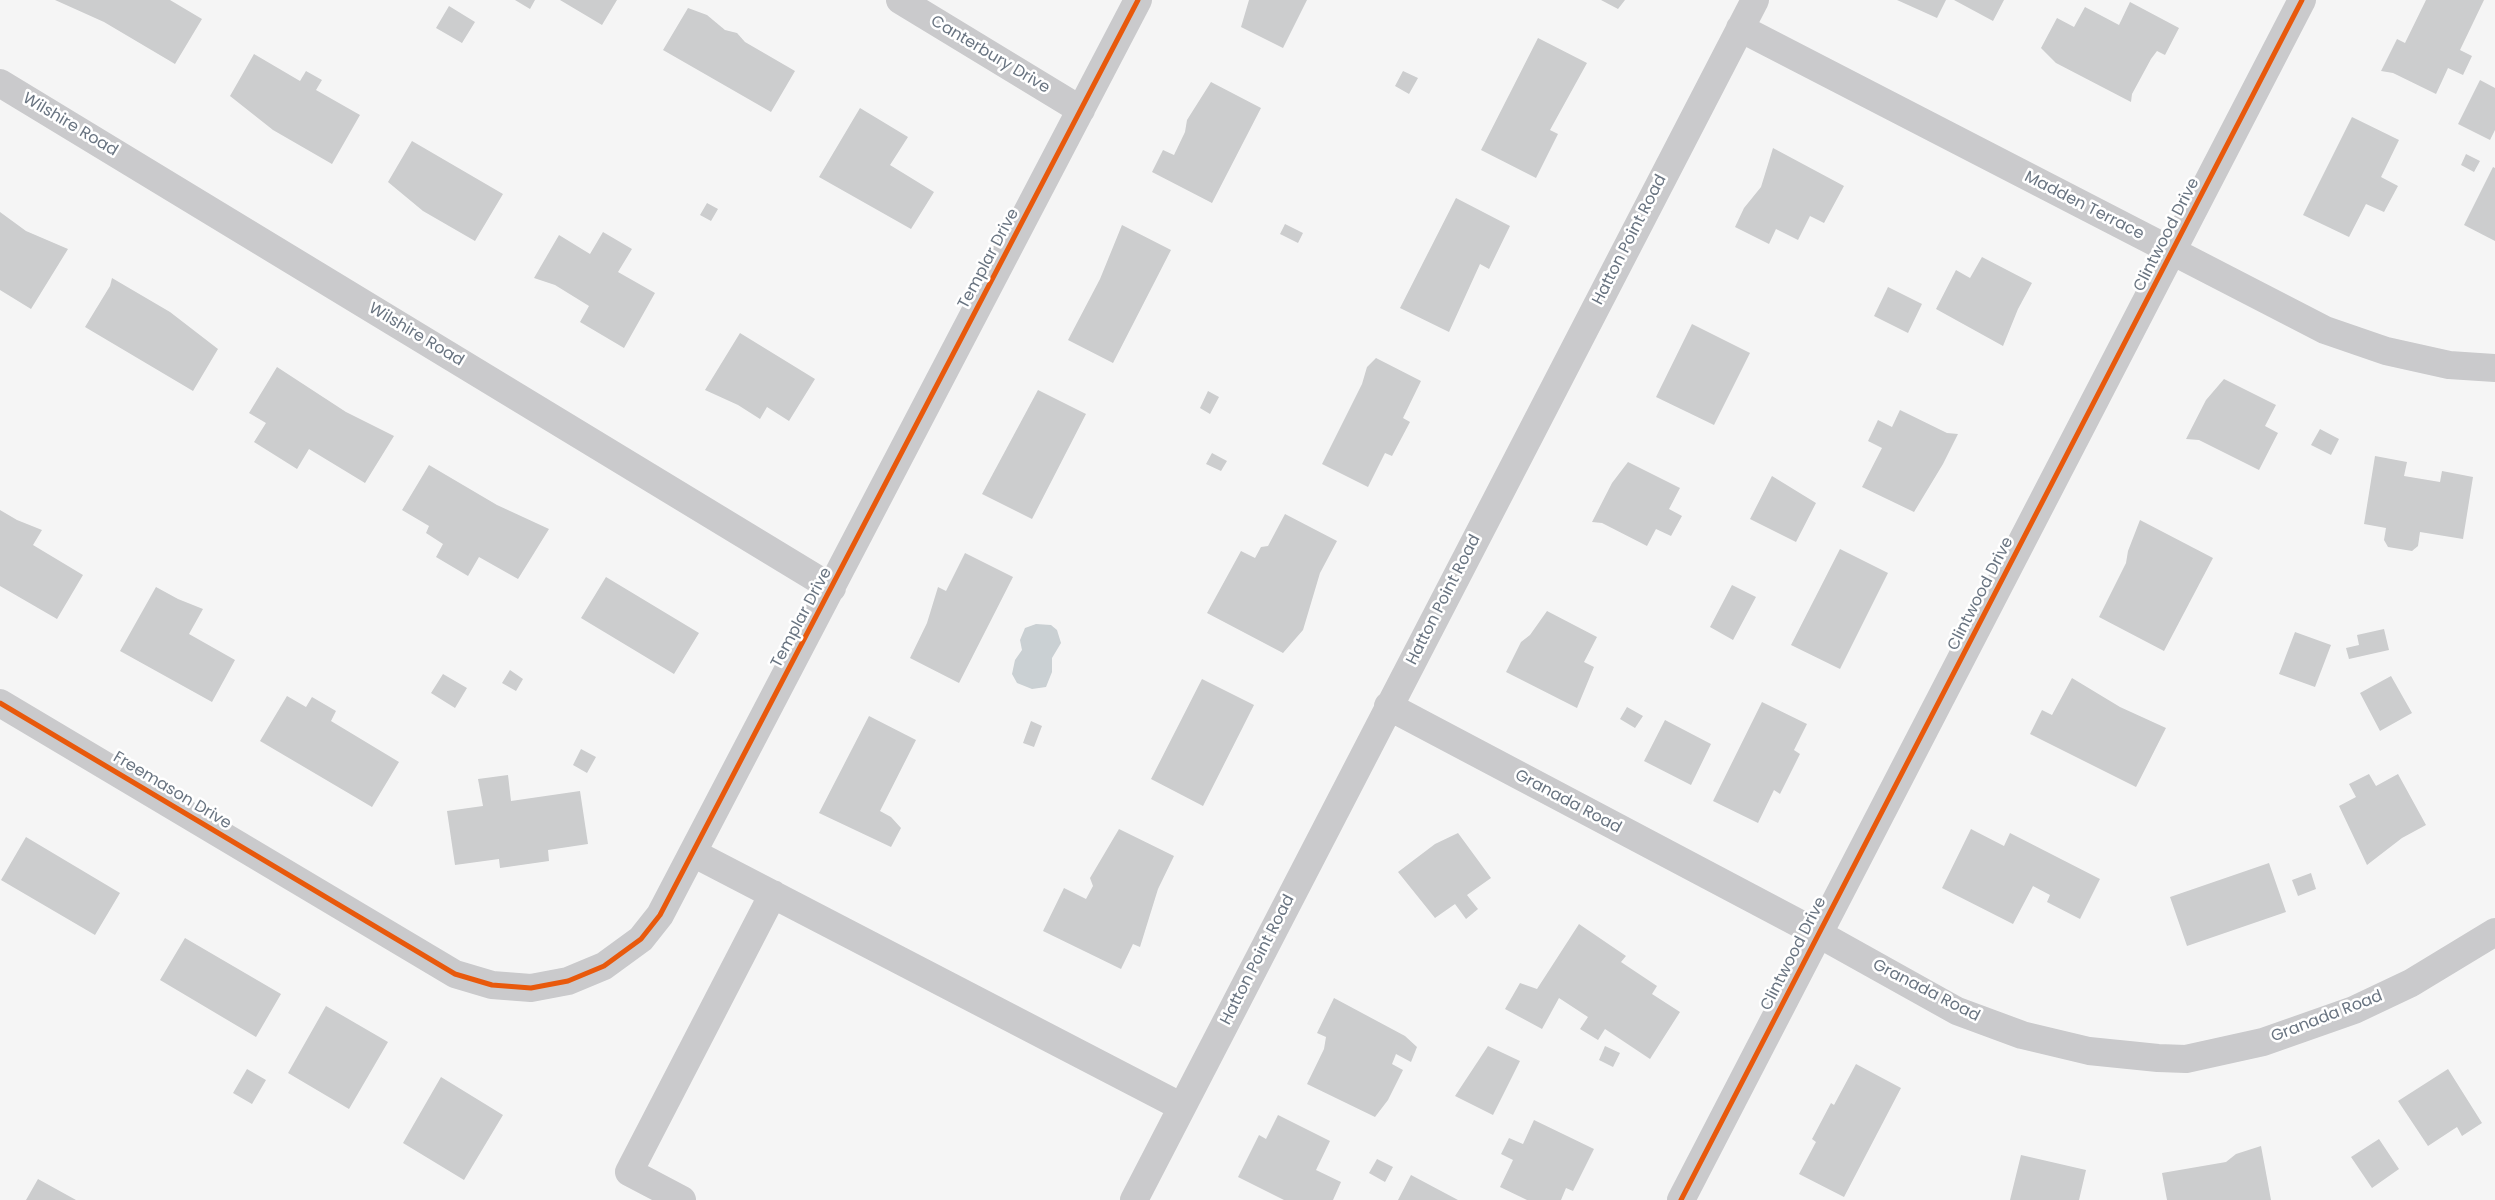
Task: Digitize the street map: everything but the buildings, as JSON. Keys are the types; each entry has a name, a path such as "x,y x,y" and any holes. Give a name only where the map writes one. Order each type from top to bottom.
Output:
{"street":[{"name":"Canterbury Drive","path":"900,0 1081,110"},
{"name":"Templar Drive","path":"330,901 456,974 492,985 531,988 568,981 604,966 641,939 660,915 693,853 1138,0"},
{"name":"Hatton Point Road","path":"1134,1200 1755,0"},
{"name":"Clintwood Drive","path":"1681,1200 2302,0"},
{"name":"Madden Terrace","path":"1740,28 2324,330 2386,351 2449,365 2495,368"},
{"name":"Wilshire Road","path":"0,83 832,588"},
{"name":"Freemason Drive","path":"0,703 330,901"},
{"name":"Granada Road","path":"1388,706 1819,934 1957,1011 2022,1035 2089,1051 2158,1058 2186,1058 2263,1042 2354,1010 2411,983 2495,932"},
{"path":"693,853 1182,1107"},
{"path":"682,1200 629,1172 773,894"}],"shaded area":[{"path":"1036,624 1051,625 1057,630 1061,643 1052,658 1052,672 1046,687 1032,689 1017,683 1012,674 1015,660 1022,650 1020,640 1025,628"}],"cycle path":[{"path":"0,703 455,974 492,985 531,988 568,981 604,966 641,939 660,915 1138,0"},
{"path":"1681,1200 2302,0"}]}
